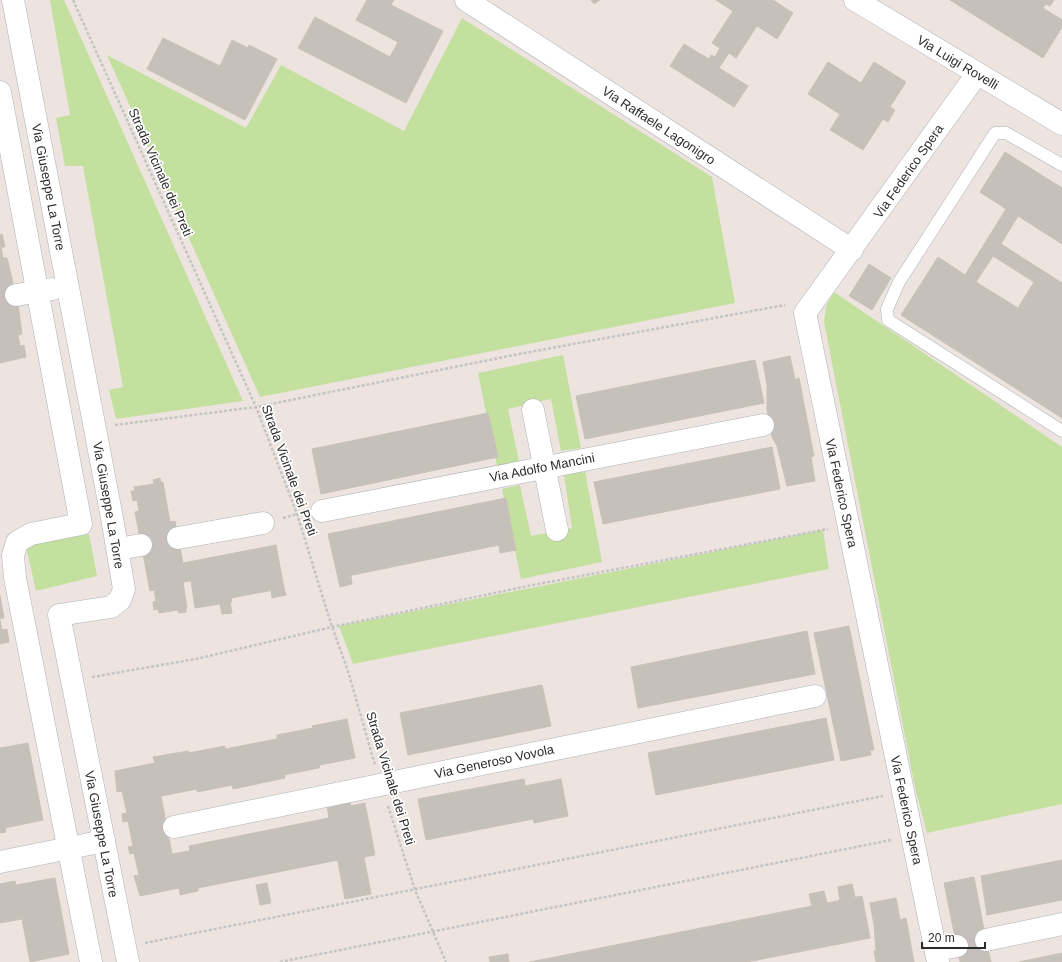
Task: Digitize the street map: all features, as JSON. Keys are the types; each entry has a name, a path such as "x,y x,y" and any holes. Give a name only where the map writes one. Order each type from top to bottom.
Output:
{"street":[{"name":"Via Raffaele Lagonigro","path":"466,0 852,250"},
{"name":"Via Luigi Rovelli","path":"855,0 1062,124"},
{"name":"Via Giuseppe La Torre","path":"10,12 68,286 124,589 120,600 111,607 59,615 126,955"},
{"name":"Via Federico Spera","path":"944,953 912,836 804,314 852,250 977,74"},
{"path":"0,92 81,524"},
{"path":"16,295 68,286"},
{"path":"533,410 557,530"},
{"name":"Via Adolfo Mancini","path":"322,511 544,466 763,425"},
{"path":"91,962 24,621 8,579 17,542 31,534 112,518"},
{"path":"178,538 263,523"},
{"path":"118,550 141,545"},
{"path":"24,621 59,615"},
{"name":"Via Generoso Vovola","path":"174,827 815,696"},
{"path":"0,862 104,841"},
{"path":"986,940 1062,924"}],"lane":[{"path":"1059,161 1006,133 995,133 899,282 887,309 888,320 1062,432"}],"path":[{"name":"Strada Vicinale dei Preti","path":"74,0 256,407 298,514 415,890 434,931 446,962"},
{"path":"95,428 256,407 519,354 815,300"},
{"path":"263,523 298,514 322,511"},
{"path":"72,682 196,659 332,627 528,586 848,525"},
{"path":"126,955 415,890 903,792"},
{"path":"280,962 912,836"}],"green space":[{"path":"50,0 64,0 243,401 116,419 109,390 123,387 83,166 65,166 56,118 70,115"},
{"path":"462,18 712,177 735,303 260,397 107,55 246,128 281,65 404,131"},
{"path":"834,292 1062,447 1062,804 927,833 915,787 824,322 826,306"},
{"path":"563,355 581,448 561,451 551,399 508,409 519,461 497,466 478,373"},
{"path":"585,471 602,562 521,579 502,489 520,485 531,536 572,528 564,475"},
{"path":"823,530 829,569 353,664 339,626"},
{"path":"89,534 97,576 36,591 26,546"}],"building":[{"path":"367,0 394,0 391,5 443,31 406,103 298,48 315,17 390,57 398,42 356,20"},
{"path":"591,0 600,0 594,4"},
{"path":"716,0 773,0 793,13 777,39 757,26 736,58 729,53 719,68 748,86 734,107 670,66 684,44 709,59 711,55 715,57 720,48 712,43 733,11"},
{"path":"950,0 1054,0 1050,6 1046,4 1043,8 1062,20 1062,27 1043,58"},
{"path":"163,38 220,66 232,40 248,48 249,45 277,59 245,120 147,69"},
{"path":"828,62 861,83 874,62 906,82 890,107 895,110 888,122 883,119 863,150 830,130 840,114 808,94"},
{"path":"1005,152 1062,188 1062,244 1018,216 1001,244 1062,283 1062,418 901,315 938,257 965,275 1006,209 980,192","holes":["993,256 1034,282 1018,308 976,282"]},
{"path":"2,234 5,247 1,247 3,258 7,258 18,304 22,334 18,335 20,346 24,345 26,357 0,363 0,235"},
{"path":"869,264 891,278 872,310 849,296"},
{"path":"790,356 795,380 799,378 814,456 811,457 815,481 787,486 777,446 772,437 767,410 767,385 763,362"},
{"path":"755,360 764,403 585,439 576,396"},
{"path":"488,413 498,457 321,494 312,449"},
{"path":"772,447 780,489 603,524 594,482"},
{"path":"160,478 161,483 163,482 170,522 175,521 183,563 276,545 284,588 231,598 232,602 195,608 191,581 183,582 187,608 186,612 179,613 178,610 159,613 158,609 154,610 153,602 156,601 154,590 150,591 135,512 139,511 137,500 133,501 131,491 135,491 134,487 154,484 153,480"},
{"path":"506,498 514,542 338,578 328,534"},
{"path":"514,542 516,550 500,553 499,545"},
{"path":"351,576 352,584 340,587 338,578"},
{"path":"284,588 286,595 272,598 271,591"},
{"path":"0,595 4,618 0,619"},
{"path":"230,602 232,613 222,614 220,604"},
{"path":"0,620 2,630 7,629 9,642 0,644"},
{"path":"849,626 874,750 870,750 871,755 841,761 814,633"},
{"path":"807,631 815,674 638,708 631,667"},
{"path":"542,685 551,726 408,755 400,713"},
{"path":"826,718 834,760 656,795 648,753"},
{"path":"347,719 355,758 320,765 319,768 284,775 285,778 233,789 232,785 197,792 197,789 161,796 172,854 190,851 189,846 329,818 327,805 350,801 351,806 365,803 375,855 338,862 338,860 198,888 198,891 180,895 179,888 140,896 134,876 139,875 134,853 130,854 128,847 133,846 128,821 123,822 122,814 127,813 122,791 117,792 115,771 155,763 153,757 188,751 189,753 225,746 225,749 277,739 277,735"},
{"path":"28,743 43,820 5,828 6,832 0,833 0,748"},
{"path":"524,779 525,786 561,779 568,816 534,823 533,819 426,840 418,799"},
{"path":"364,857 371,894 345,899 338,862"},
{"path":"1062,860 1062,900 987,915 981,876"},
{"path":"974,877 991,962 960,962 944,883"},
{"path":"55,878 69,954 30,962 22,919 0,923 0,884 15,881 16,885"},
{"path":"267,883 271,903 260,905 256,885"},
{"path":"852,884 855,897 840,901 838,887"},
{"path":"824,891 827,903 812,906 809,894"},
{"path":"862,896 870,938 747,962 530,962"},
{"path":"896,898 900,920 906,918 914,962 876,962 874,951 876,951 874,925 870,903"},
{"path":"1062,953 1062,962 1019,962"},
{"path":"508,954 509,962 490,962 489,957"}],"tunnel":[{"path":"0,299 16,295"},
{"path":"141,545 178,538"},
{"path":"957,946 986,940"}]}
